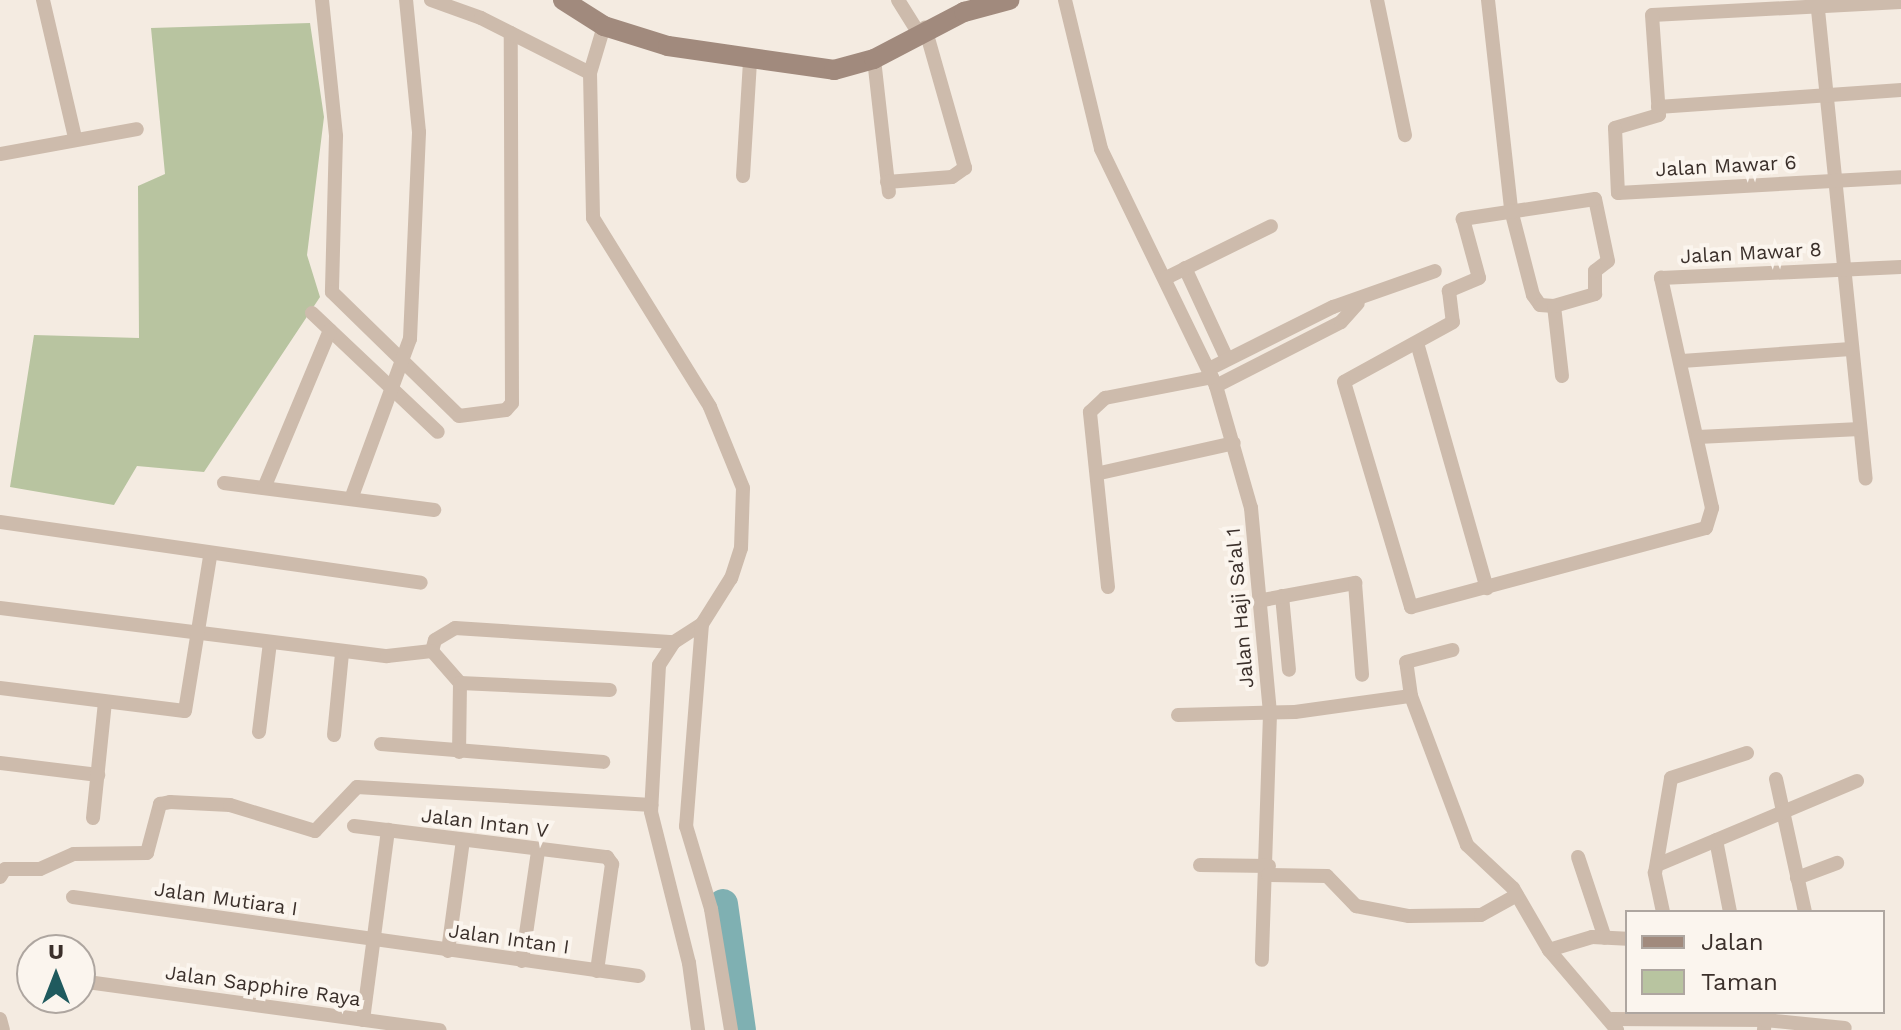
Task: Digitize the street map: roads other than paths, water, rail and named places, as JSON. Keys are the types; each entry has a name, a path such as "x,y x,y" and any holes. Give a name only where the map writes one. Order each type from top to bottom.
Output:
{"main road":[{"path":"563,0 604,26 750,61 834,70 874,59 922,30 1009,0"}],"street":[{"path":"43,0 75,138"},
{"path":"322,0 336,136 332,292 459,416 506,410 512,403 511,33"},
{"path":"351,499 404,365 419,165 406,0"},
{"path":"431,0 511,33 590,73"},
{"path":"874,59 888,187 952,177 965,168 922,30 898,0"},
{"name":"Jalan Haji Sa'al 1","path":"1065,0 1101,149 1213,378 1234,443 1263,600 1270,714 1268,871 1262,960"},
{"path":"1377,0 1405,135"},
{"path":"1488,0 1511,210 1533,295 1540,305 1554,306 1595,294 1595,271 1608,261 1595,199 1511,210 1461,221 1477,282 1449,291 1453,322 1344,382 1411,607 1706,528 1713,513 1682,361 1851,349"},
{"path":"1901,2 1817,2 1652,15 1658,107 1824,92 1901,90"},
{"path":"1817,2 1842,269 1866,479"},
{"path":"604,26 590,73 593,218 710,407 743,488 741,548 719,602 702,624 674,642 659,665 651,805 689,963 698,1030"},
{"path":"743,176 750,61"},
{"name":"Jalan Mawar 6","path":"1658,107 1657,118 1615,125 1618,193 1901,177"},
{"path":"0,154 137,129"},
{"path":"1166,278 1271,226"},
{"name":"Jalan Mawar 8","path":"1682,361 1661,278 1901,267"},
{"path":"1185,268 1227,359"},
{"path":"1213,378 1227,359 1333,307 1358,303 1435,271"},
{"path":"1108,587 1100,473 1090,412 1094,404 1213,378 1341,322 1358,303"},
{"path":"1554,306 1562,376"},
{"path":"312,313 396,389 438,432"},
{"path":"264,488 330,330"},
{"path":"1417,343 1487,588"},
{"path":"1698,437 1860,429"},
{"path":"1100,473 1234,443"},
{"path":"224,483 434,510"},
{"path":"0,522 210,556 421,583"},
{"path":"0,688 180,712 191,708 210,556"},
{"path":"1263,600 1355,583 1362,675"},
{"path":"1282,596 1289,670"},
{"path":"0,608 342,653 432,651"},
{"path":"702,624 686,826 711,909 731,1030"},
{"path":"432,651 435,640 455,628 674,642"},
{"path":"259,732 270,643"},
{"path":"1452,650 1406,662 1411,696 1467,845 1517,895 1549,950 1614,1024 1730,1016 1764,1025 1845,1028"},
{"path":"432,651 460,683 459,752"},
{"path":"334,735 342,653"},
{"path":"460,683 610,690"},
{"path":"1178,715 1270,714 1411,696"},
{"path":"93,818 105,702"},
{"path":"381,744 603,762"},
{"path":"1663,910 1657,865 1671,778 1747,753"},
{"path":"0,763 98,775"},
{"path":"1776,779 1786,811 1805,910"},
{"path":"1657,865 1857,781"},
{"path":"0,877 5,869 40,869 74,854 147,853 160,804 170,802 230,805 315,831 357,787 651,805"},
{"name":"Jalan Intan V","path":"354,826 610,860 597,971"},
{"path":"363,1020 388,830"},
{"path":"448,951 463,840"},
{"path":"1716,840 1730,910"},
{"path":"522,961 538,851"},
{"path":"1578,857 1605,938"},
{"path":"1797,878 1837,863"},
{"path":"1200,865 1327,876 1356,906 1409,916 1481,915 1517,895"},
{"name":"Jalan Mutiara I","path":"73,897 374,941"},
{"path":"1549,950 1605,938 1625,939"},
{"name":"Jalan Intan I","path":"374,941 639,976"},
{"name":"Jalan Sapphire Raya","path":"96,983 363,1020 380,1026 440,1030"},
{"path":"0,1019 3,1030"}],"waterway":[{"path":"723,904 741,1030"}]}
